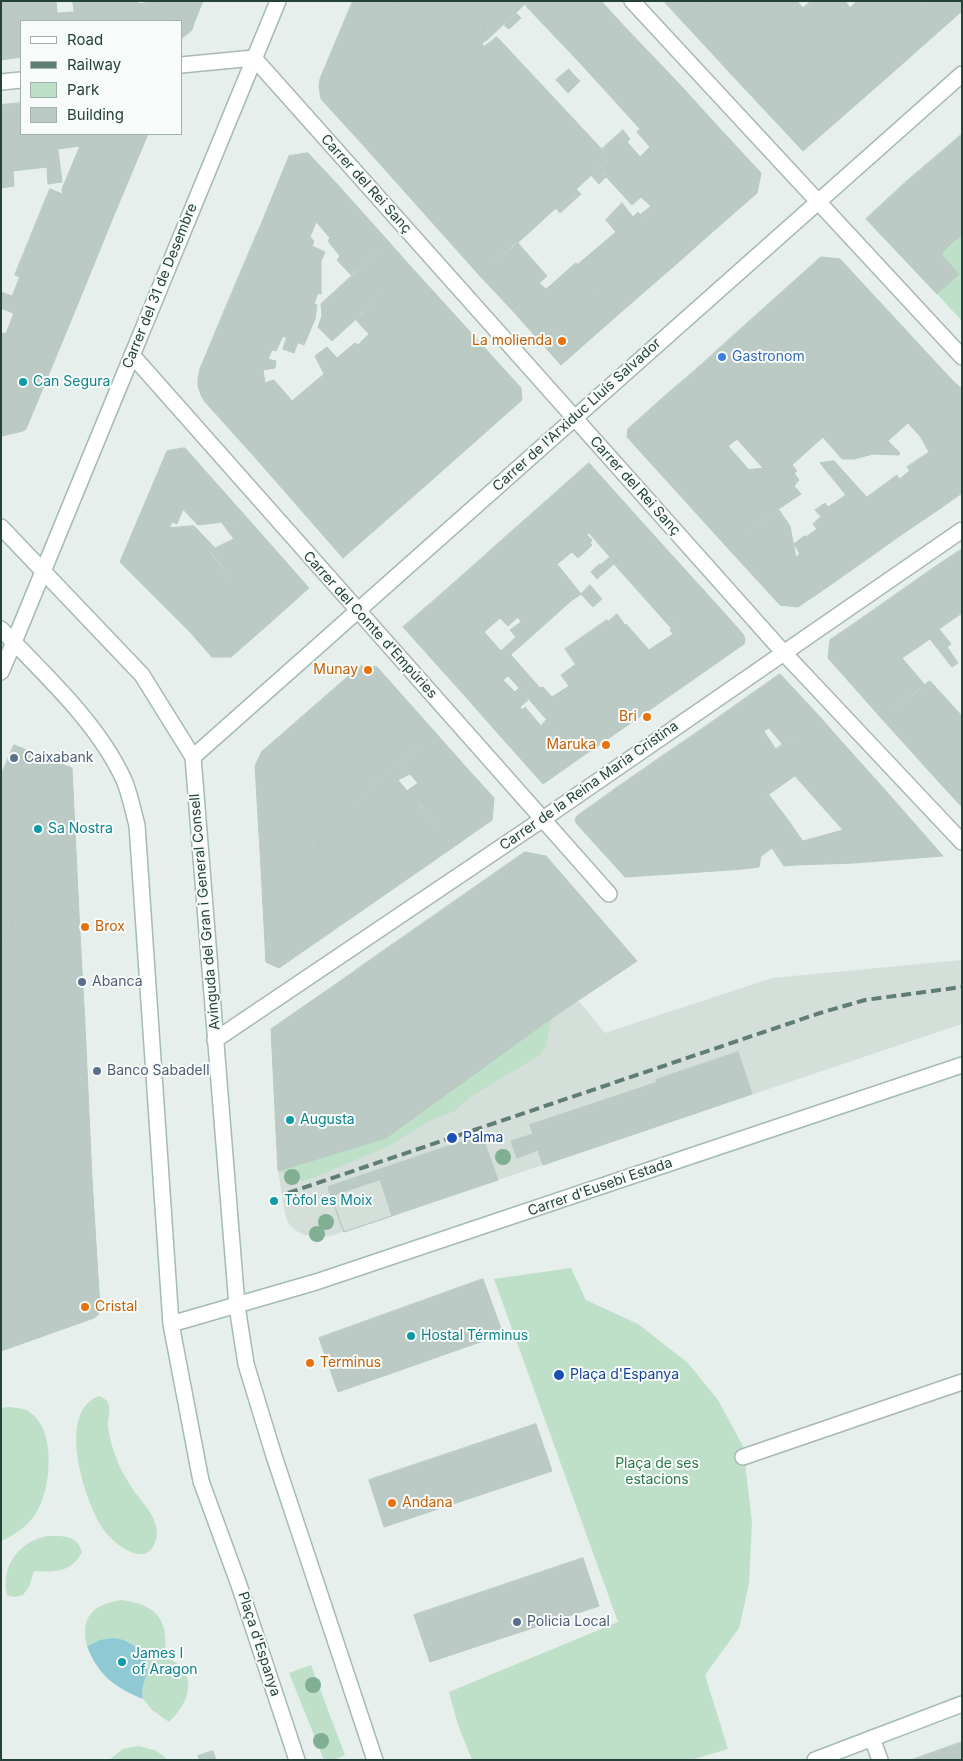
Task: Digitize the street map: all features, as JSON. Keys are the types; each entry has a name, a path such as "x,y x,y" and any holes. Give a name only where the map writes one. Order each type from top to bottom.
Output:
{"street":[{"name":"Carrer del 31 de Desembre","path":"1,672 44,572 69,505 278,1"},
{"path":"632,1 962,357"},
{"path":"182,65 254,58"},
{"name":"Carrer del Rei Sanç","path":"254,58 783,652 962,842"},
{"name":"Carrer de l'Arxiduc Lluís Salvador","path":"193,757 962,74"},
{"path":"1,82 20,80"},
{"name":"Carrer del Comte d'Empúries","path":"132,355 609,894"},
{"name":"Avinguda del Gran i General Consell","path":"1,527 142,676 193,757 237,1306"},
{"name":"Carrer de la Reina Maria Cristina","path":"215,1040 543,819 962,530"},
{"path":"1,629 87,721 109,752 125,782 137,825 171,1324"},
{"name":"Carrer d'Eusebi Estada","path":"171,1324 325,1279 962,1065"},
{"path":"237,1306 246,1364 271,1447 375,1760"},
{"name":"Plaça d'Espanya","path":"171,1324 201,1481 239,1585 297,1760"},
{"path":"744,1457 962,1382"},
{"path":"815,1760 962,1704"},
{"path":"872,1738 880,1760"}],"shaded area":[{"path":"962,960 962,1024 331,1236 304,1235 293,1229 288,1222 278,1171 386,1138 552,1018 579,1001 605,1033 772,978"}],"green space":[{"path":"962,235 962,321 937,294 959,274 941,254"},
{"path":"552,1018 545,1048 540,1055 470,1097 455,1111 429,1121 387,1147 304,1181 278,1171 386,1138"},
{"name":"Plaça de ses estacions","path":"571,1268 586,1300 638,1324 688,1363 718,1400 743,1446 752,1522 749,1584 739,1628 705,1675 728,1749 691,1760 472,1760 458,1725 449,1692 618,1622 494,1279"},
{"path":"99,1396 109,1405 108,1425 119,1465 155,1523 157,1537 149,1552 142,1554 126,1550 111,1538 101,1526 87,1496 78,1456 76,1437 79,1419 86,1405"},
{"path":"9,1407 29,1411 39,1422 45,1434 49,1462 45,1492 35,1515 20,1530 1,1541 1,1408"},
{"path":"47,1536 63,1536 73,1539 80,1546 82,1552 78,1559 68,1568 62,1570 34,1571 29,1587 23,1595 14,1597 7,1595 6,1574 14,1556 28,1543"},
{"path":"121,1600 145,1606 159,1617 165,1634 165,1657 176,1663 183,1670 187,1678 187,1696 177,1714 169,1722 152,1710 143,1699 141,1690 146,1673 134,1645 122,1640 110,1639 87,1646 85,1627 91,1614 103,1605"},
{"path":"311,1665 345,1755 334,1760 324,1760 289,1673"},
{"path":"139,1746 157,1751 168,1760 109,1760 123,1749"}],"water":[{"path":"114,1638 127,1641 138,1649 146,1659 147,1672 142,1689 143,1699 115,1685 96,1665 91,1656 87,1646 100,1640"}],"building":[{"path":"1,1 56,1 58,20 20,20 20,57 1,60"},
{"path":"73,1 138,1 138,4 158,1 167,13 194,23 192,30 182,38 182,20 58,20 58,13 74,12"},
{"path":"158,1 203,1 194,23 167,13"},
{"path":"353,1 393,1 487,40 482,43 484,47 404,108 363,145 321,99 319,87 320,79"},
{"path":"393,1 478,1 487,40 437,20"},
{"path":"478,1 528,1 487,40"},
{"path":"528,1 601,1 623,25 581,64 525,5"},
{"path":"664,1 707,1 684,23"},
{"path":"707,1 797,1 803,8 731,74 684,23"},
{"path":"811,1 825,1 891,74 803,151 731,74"},
{"path":"825,1 845,1 850,8 857,1 922,1 945,26 891,74"},
{"path":"927,1 962,1 962,11 945,26 924,4"},
{"path":"516,13 521,18 509,29 504,25"},
{"path":"623,25 684,89 640,129 581,64"},
{"path":"497,37 610,158 480,276 363,145 404,108"},
{"path":"569,69 572,73 560,84 556,80"},
{"path":"572,73 580,81 568,93 560,84"},
{"path":"684,89 711,119 654,172 640,157 650,147 637,132"},
{"path":"20,103 20,135 56,135 62,182 48,184 47,167 13,171 14,186 1,188 1,105"},
{"path":"711,119 761,173 757,193 709,235 654,172"},
{"path":"623,130 630,139 610,158 601,150"},
{"path":"962,134 962,174 946,148"},
{"path":"56,135 148,135 114,215 63,195 62,189 80,146 58,149"},
{"path":"627,142 709,235 681,260 640,215 651,206 641,197 632,205 598,168"},
{"path":"946,148 962,174 962,235 951,244 932,224 938,218 907,181"},
{"path":"308,153 338,185 308,212 316,222 310,237 314,241 312,246 325,252 321,261 257,234 289,156"},
{"path":"598,168 607,176 599,184 591,175"},
{"path":"907,181 938,218 932,224 951,244 941,254 959,274 937,294 866,219"},
{"path":"338,185 389,242 351,275 337,260 340,256 328,241 330,238 308,212"},
{"path":"50,189 114,215 79,301 15,275"},
{"path":"576,189 581,194 560,213 556,208"},
{"path":"622,203 633,217 638,212 681,260 620,313 577,265 616,232 606,220"},
{"path":"257,234 321,261 321,294 318,293 314,304 317,305 315,319 304,345 224,312"},
{"path":"389,242 412,268 332,341 318,327 322,316 321,304"},
{"path":"517,242 547,276 511,309 480,276"},
{"path":"821,257 840,259 952,380 873,454 854,459 842,459 734,335"},
{"path":"576,263 620,313 561,365 511,309 539,283 546,289"},
{"path":"412,268 434,292 331,384 315,356 327,347 337,358 355,343 358,345 369,334 355,319"},
{"path":"20,277 79,301 65,335 1,308 1,292 12,296"},
{"path":"434,292 521,388 522,400 425,486 355,413 331,384"},
{"path":"224,312 283,336 276,351 272,350 268,359 276,361 275,368 263,370 265,383 274,380 292,401 324,374 331,384 252,454 205,402 198,386 200,369"},
{"name":"Can Segura","path":"14,314 65,335 26,429 2,436 1,334 6,333"},
{"path":"734,335 823,437 792,465 786,465 700,366"},
{"path":"287,338 298,342 294,353 283,349"},
{"path":"700,366 786,465 763,468 737,439 728,446 749,470 732,471 665,396"},
{"path":"952,380 962,389 962,446 953,453 945,442 929,452 920,436 908,423"},
{"path":"331,384 355,413 425,486 343,558 252,454"},
{"path":"665,396 732,471 777,467 801,494 725,545 627,437 628,429"},
{"path":"888,441 900,453 899,455 873,454"},
{"path":"945,442 962,465 962,493 938,510 907,467"},
{"path":"962,446 962,465 953,453"},
{"path":"185,448 248,519 198,525 183,509 177,524 172,522 169,528 133,531 167,451"},
{"path":"834,461 901,535 863,562 815,510 825,503 828,507 846,495 820,463"},
{"path":"589,463 650,531 606,571 600,565 610,557 589,533 587,535 592,540 590,543 592,545 587,550 545,502"},
{"path":"792,465 797,471 794,473 799,480 794,486 777,467"},
{"path":"910,471 938,510 901,535 867,497 897,475 899,479"},
{"path":"545,502 587,550 578,558 572,552 557,564 581,594 571,601 510,533"},
{"path":"779,510 790,526 796,558 797,556 826,588 798,607 780,605 725,545"},
{"path":"821,517 863,562 826,588 797,556 800,554 794,544 817,529 813,524"},
{"path":"248,519 256,528 234,539 222,523"},
{"path":"194,526 215,548 199,564 209,576 191,593 211,613 190,632 120,562 133,531"},
{"path":"256,528 309,588 271,622 210,551"},
{"path":"650,531 709,596 672,629 614,564"},
{"path":"510,533 571,601 533,635 473,566"},
{"path":"962,549 962,605 935,567"},
{"path":"210,553 271,622 231,657 212,657 190,632 211,613 191,593 209,576 199,564"},
{"path":"600,564 606,571 597,579 591,572"},
{"path":"473,566 518,617 508,626 500,618 484,632 501,651 516,637 510,630 521,622 533,635 499,665 438,597"},
{"path":"935,567 962,605 962,613 939,629 951,644 947,647 958,663 952,667 898,593"},
{"path":"590,585 602,599 593,607 581,594"},
{"path":"898,593 930,639 902,658 925,685 918,689 858,621"},
{"path":"709,596 743,634 744,644 671,695 617,632 626,624 649,650 673,634 670,630"},
{"path":"438,597 499,665 465,696 403,627"},
{"path":"617,614 625,625 617,632 608,622"},
{"path":"607,620 671,695 625,727 594,682 590,685 565,649"},
{"path":"858,621 918,689 882,719 828,658 830,640"},
{"path":"511,655 540,688 543,687 552,697 569,686 561,675 576,664 590,685 594,682 625,727 580,758 499,665"},
{"path":"499,665 508,676 503,680 515,692 519,688 528,700 494,729 465,696"},
{"path":"360,666 377,667 434,731 383,776 345,736 353,728 326,696"},
{"path":"780,674 821,718 783,745 769,728 764,731 743,700"},
{"path":"930,681 962,716 962,760 938,781 882,719"},
{"path":"326,696 353,728 345,736 383,776 341,814 320,827 319,853 260,850 255,766 262,751"},
{"path":"743,700 789,769 748,796 702,729"},
{"path":"520,707 522,710 525,707 541,726 546,720 580,758 543,784 494,729"},
{"path":"821,718 842,742 754,805 748,796 789,769 776,749"},
{"path":"702,729 796,865 784,866 772,848 761,856 759,867 743,869 664,755"},
{"path":"434,731 465,766 420,804 407,791 418,783 410,774 398,780 390,771"},
{"path":"842,742 886,791 843,830 795,776"},
{"name":"Sa Nostra","path":"14,745 72,768 79,914 1,883 1,775"},
{"path":"664,755 743,869 687,873 615,789"},
{"path":"962,760 962,807 938,781"},
{"path":"465,766 494,798 492,820 455,846 420,804"},
{"path":"390,771 455,846 279,968 266,962 260,850 319,853 320,827 341,814"},
{"path":"615,789 687,873 625,877 576,823 575,819 577,816"},
{"path":"886,791 943,856 854,863 796,865 780,842 799,836 803,841 843,830"},
{"path":"769,795 799,836 780,842 754,805"},
{"path":"525,852 546,856 579,894 390,1023 356,970"},
{"path":"1,883 21,891 7,946 1,943"},
{"path":"21,891 79,914 82,970 68,971 7,946"},
{"path":"579,894 637,961 552,1018 386,1138 278,1171 271,1029 356,970 390,1023"},
{"path":"1,943 68,971 82,970 85,1025 1,1024"},
{"path":"1,1024 85,1025 92,1179 1,1212"},
{"path":"738,1052 752,1094 670,1122 656,1080"},
{"path":"656,1083 670,1122 543,1165 538,1150 517,1158 511,1141 533,1134 530,1125"},
{"path":"482,1135 485,1144 331,1196 328,1187"},
{"path":"485,1144 498,1180 344,1232 331,1196"},
{"path":"92,1179 100,1308 98,1315 1,1351 1,1212"},
{"path":"380,1179 392,1216 344,1232 331,1196"},
{"name":"Hostal Términus","path":"483,1279 503,1334 338,1392 319,1338"},
{"path":"536,1424 552,1471 384,1527 369,1480"},
{"path":"583,1558 599,1606 430,1662 414,1615"},
{"path":"962,1742 962,1760 911,1760"},
{"path":"213,1751 216,1760 200,1760 198,1756"}],"railway":[{"path":"288,1193 820,1013 865,1000 962,987"}],"place":[{"name":"La molienda","path":"562,341"},
{"name":"Gastronom","path":"722,357"},
{"name":"Can Segura","path":"23,382"},
{"name":"Munay","path":"368,670"},
{"name":"Bri","path":"647,717"},
{"name":"Maruka","path":"606,745"},
{"name":"Caixabank","path":"14,758"},
{"name":"Sa Nostra","path":"38,829"},
{"name":"Brox","path":"85,927"},
{"name":"Abanca","path":"82,982"},
{"name":"Banco Sabadell","path":"97,1071"},
{"name":"Augusta","path":"290,1120"},
{"name":"Palma","path":"452,1138"},
{"name":"Tòfol es Moix","path":"274,1201"},
{"name":"Cristal","path":"85,1307"},
{"name":"Hostal Términus","path":"411,1336"},
{"name":"Terminus","path":"310,1363"},
{"name":"Plaça d'Espanya","path":"559,1375"},
{"name":"Andana","path":"392,1503"},
{"name":"Policia Local","path":"517,1622"},
{"name":"James I of Aragon","path":"122,1662"}]}
